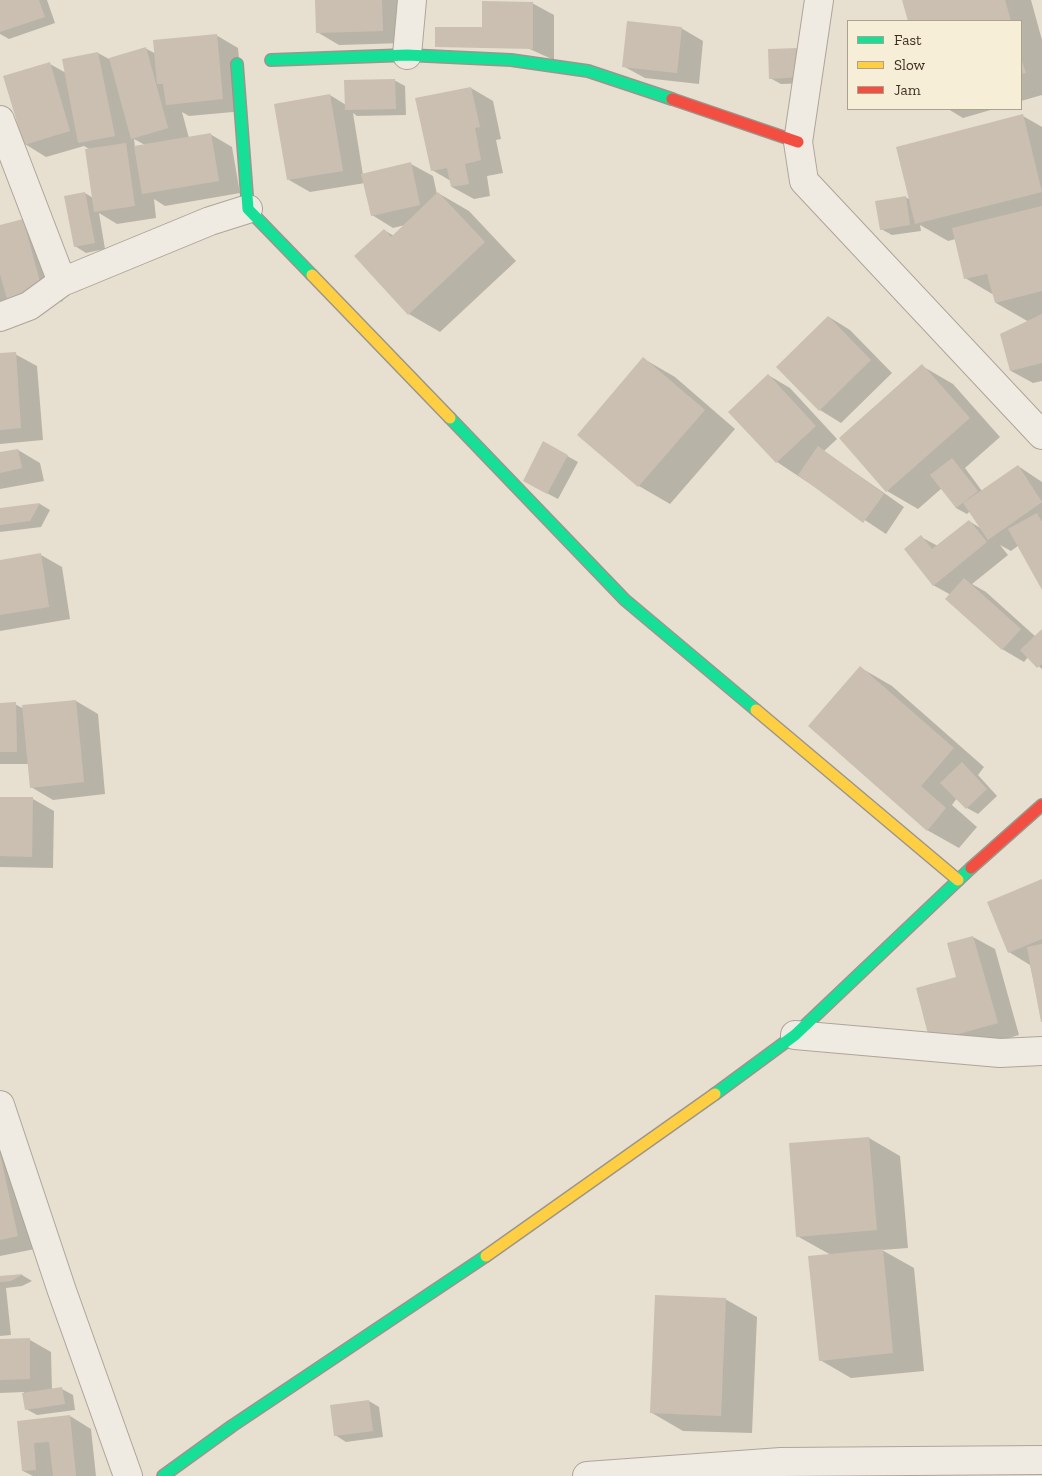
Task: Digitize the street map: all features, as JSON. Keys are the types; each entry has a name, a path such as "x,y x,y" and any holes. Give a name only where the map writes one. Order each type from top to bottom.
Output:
{"street":[{"path":"407,55 412,0"},
{"path":"819,0 798,142 804,181 1042,435"},
{"path":"271,60 407,55 511,60 588,71 798,142"},
{"path":"237,64 248,209 625,600 958,880"},
{"path":"0,120 62,282"},
{"path":"0,317 29,306 62,282 210,221 248,209"},
{"path":"163,1476 232,1426 432,1294 695,1109 795,1036 958,880 1042,804"},
{"path":"795,1036 1000,1054 1042,1051"},
{"path":"1,1111 62,1291 128,1476"},
{"path":"587,1476 780,1462 879,1468 1042,1460"}],"building":[{"path":"0,0 39,0 45,17 0,32"},
{"path":"315,0 382,0 383,31 316,33"},
{"path":"902,0 1005,0 1011,20 908,20"},
{"path":"482,1 533,2 533,49 435,47 435,27 482,27"},
{"path":"627,21 682,27 677,73 622,67"},
{"path":"217,34 223,99 166,105 163,84 157,84 153,40"},
{"path":"146,47 168,128 131,139 109,58"},
{"path":"798,48 799,77 769,79 768,49"},
{"path":"98,52 115,136 78,143 62,59"},
{"path":"1022,61 1026,73 1022,74"},
{"path":"50,62 70,131 24,145 3,76"},
{"path":"395,79 396,109 345,110 344,80"},
{"path":"471,87 480,127 475,128 481,160 465,164 469,184 451,187 447,168 431,171 415,98"},
{"path":"330,94 343,171 287,180 274,104"},
{"path":"1023,114 1042,192 915,224 896,147"},
{"path":"211,133 219,181 142,194 134,146"},
{"path":"126,143 135,206 94,212 85,149"},
{"path":"411,162 420,205 371,216 361,174"},
{"path":"85,192 95,243 74,247 64,196"},
{"path":"438,192 485,242 408,315 354,256 384,229 391,237"},
{"path":"906,196 910,225 880,230 875,201"},
{"path":"1042,206 1042,291 995,303 987,274 964,279 952,228"},
{"path":"23,219 42,289 7,299 0,274 0,225"},
{"path":"1042,314 1042,363 1010,371 1000,334"},
{"path":"828,316 871,360 819,411 776,367"},
{"path":"16,352 21,428 0,430 0,353"},
{"path":"643,357 705,410 638,487 577,435"},
{"path":"922,364 970,418 886,492 839,438"},
{"path":"768,374 816,426 776,463 728,412"},
{"path":"543,441 568,455 547,494 523,481"},
{"path":"818,446 884,494 863,523 798,475"},
{"path":"18,449 22,468 0,473 0,452"},
{"path":"952,458 978,491 956,508 930,475"},
{"path":"1018,465 1042,502 988,540 963,503"},
{"path":"40,503 30,521 0,525 0,508"},
{"path":"1037,513 1042,522 1042,590 1008,529"},
{"path":"969,520 987,542 933,586 904,549 921,535 932,549"},
{"path":"41,553 49,607 0,615 0,560"},
{"path":"964,578 1021,629 1002,650 945,599"},
{"path":"1042,629 1042,664 1037,668 1020,650"},
{"path":"860,666 954,748 921,786 946,808 927,831 808,726"},
{"path":"76,700 84,782 30,788 22,705"},
{"path":"16,702 17,752 0,752 0,703"},
{"path":"962,762 987,789 966,809 940,783"},
{"path":"0,797 33,797 32,857 0,856"},
{"path":"1042,879 1042,939 1008,953 987,902"},
{"path":"973,936 998,1023 930,1042 916,988 956,977 947,943"},
{"path":"1042,944 1042,1022 1041,1022 1027,947"},
{"path":"869,1137 877,1230 796,1237 789,1143"},
{"path":"0,1154 18,1236 0,1240"},
{"path":"883,1249 893,1353 819,1361 808,1256"},
{"path":"23,1274 11,1281 0,1282 0,1276"},
{"path":"655,1295 726,1298 721,1416 650,1413"},
{"path":"30,1338 30,1379 0,1380 0,1339"},
{"path":"62,1387 65,1404 25,1410 22,1393"},
{"path":"369,1400 373,1431 334,1436 330,1405"},
{"path":"70,1415 76,1476 53,1476 49,1442 34,1443 36,1470 22,1471 17,1421"}],"traffic: fast":[{"path":"271,60 407,55 511,60 588,71 672,99"},
{"path":"237,64 248,209 312,275"},
{"path":"450,418 625,600 756,710"},
{"path":"715,1094 795,1035 971,868"},
{"path":"163,1476 232,1426 486,1256"}],"traffic: slow":[{"path":"312,275 450,418"},
{"path":"756,710 958,880"},
{"path":"486,1256 715,1094"}],"traffic: jam":[{"path":"672,99 798,142"},
{"path":"971,868 1042,805"}]}
